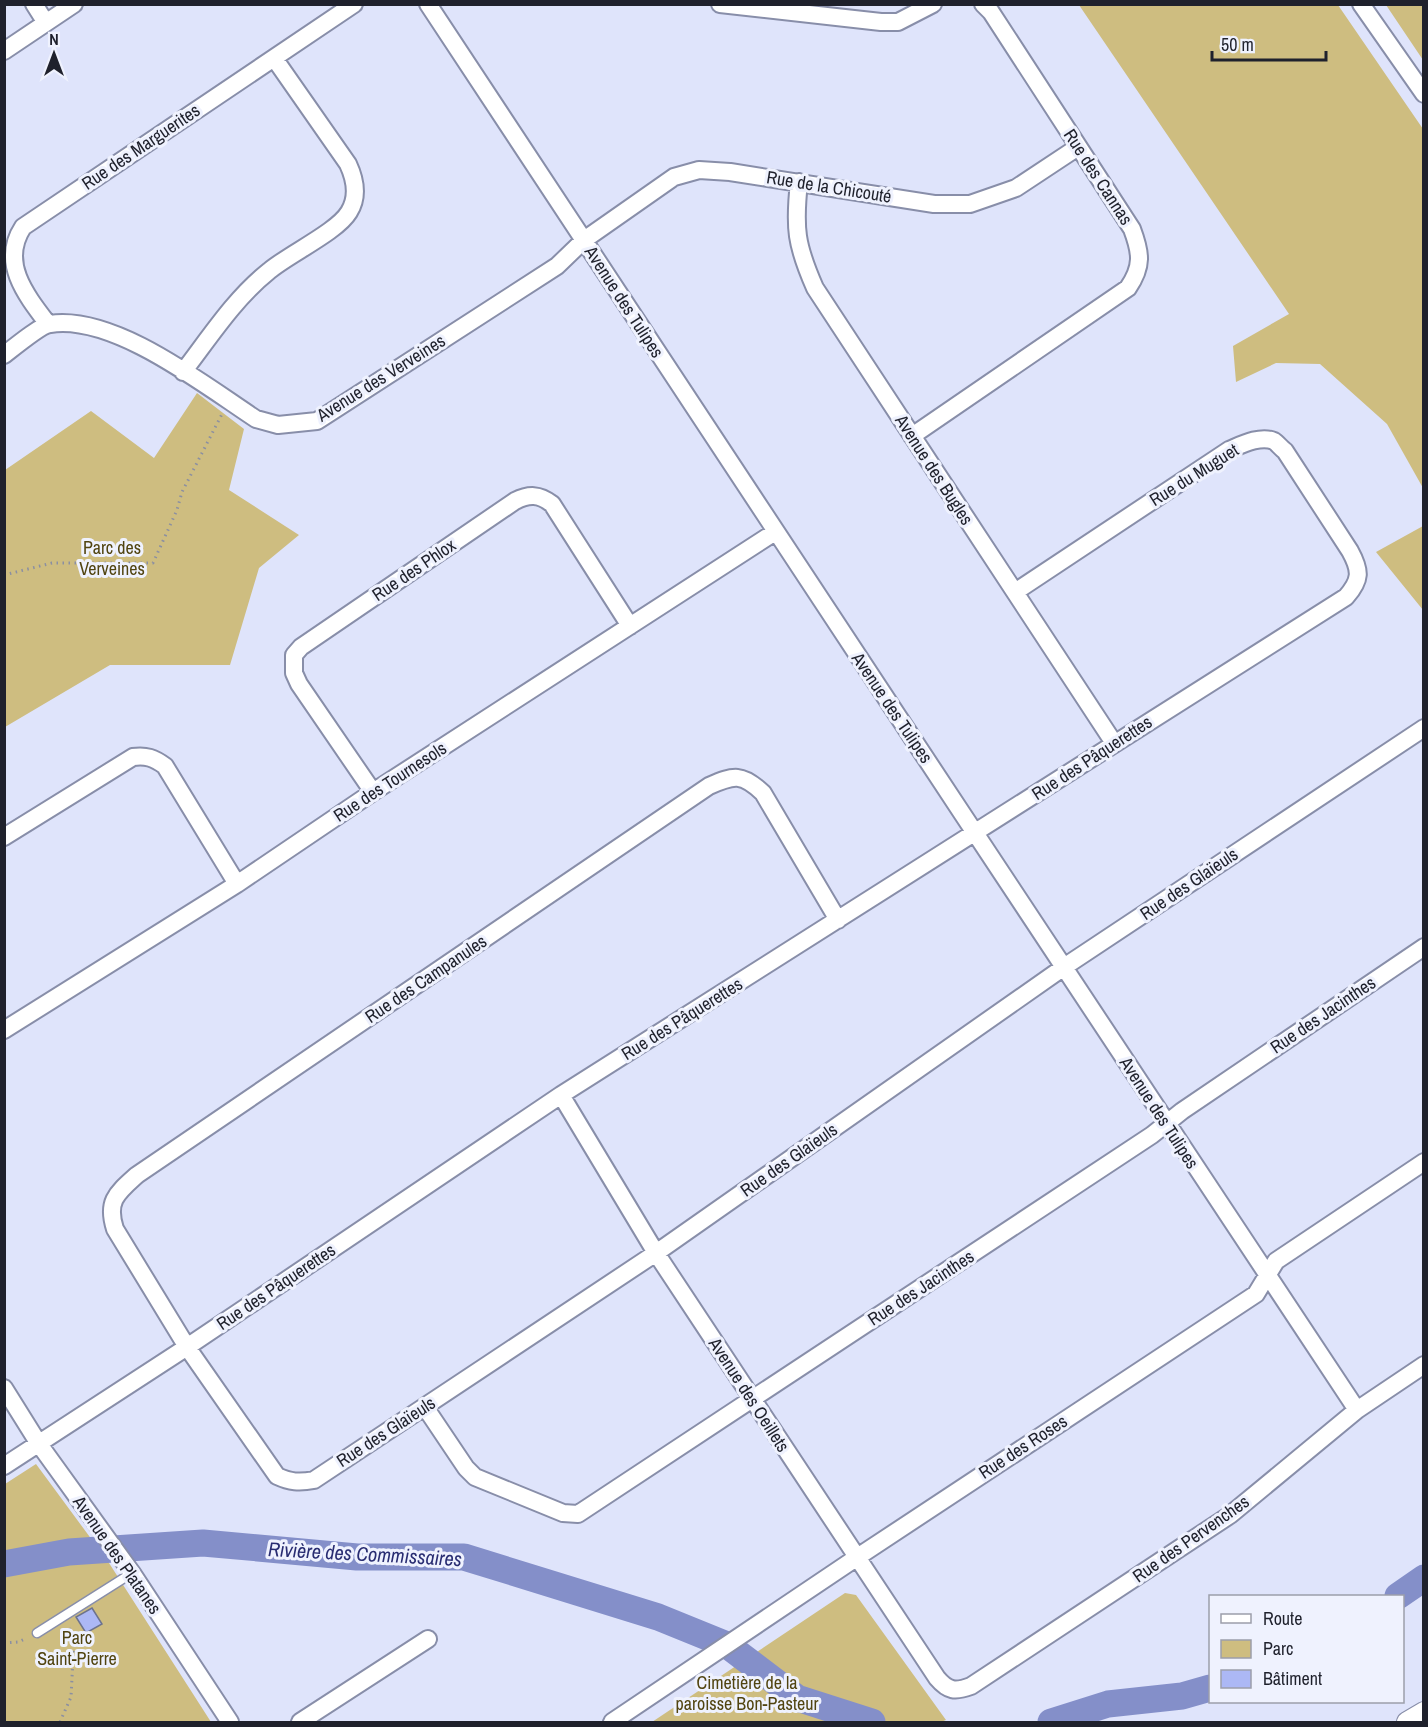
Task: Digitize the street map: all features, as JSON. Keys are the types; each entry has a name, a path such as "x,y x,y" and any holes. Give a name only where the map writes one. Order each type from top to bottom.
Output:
{"street":[{"path":"34,4 46,22"},
{"path":"4,51 74,4"},
{"name":"Rue des Marguerites","path":"48,324 14,280 8,262 8,248 14,236 23,227 354,4"},
{"name":"Avenue des Tulipes","path":"428,4 1166,1125 1357,1410"},
{"path":"720,4 881,22 898,22 933,4"},
{"name":"Rue des Cannas","path":"912,436 1128,288 1136,275 1140,259 1132,229 991,12 983,4"},
{"path":"1361,4 1424,94"},
{"path":"183,372 239,298 270,270 339,223 349,212 355,197 355,180 348,164 274,58"},
{"name":"Rue de la Chicouté","path":"584,240 674,177 699,171 730,171 934,204 970,204 1016,188 1078,147"},
{"name":"Avenue des Bugles","path":"799,182 796,214 797,238 814,288 1114,743"},
{"name":"Avenue des Verveines","path":"48,324 74,324 103,328 134,342 256,419 278,425 317,421 557,266 584,240"},
{"path":"4,355 48,324"},
{"name":"Rue du Muguet","path":"1015,592 1229,450 1261,440 1274,441 1285,451 1350,551 1357,564 1358,576"},
{"name":"Rue des Phlox","path":"373,792 299,684 294,673 294,655 515,501 532,495 543,497 552,504 630,626"},
{"name":"Rue des Tournesols","path":"4,1030 237,884 373,792 775,532"},
{"name":"Rue des Pâquerettes","path":"4,1466 188,1347 561,1095 1346,597 1354,588 1358,576"},
{"name":"Rue des Glaïeuls","path":"188,1347 277,1476 289,1482 314,1480 656,1253 1064,967 1424,728"},
{"path":"4,837 133,757 153,758 165,766 237,884"},
{"name":"Rue des Campanules","path":"188,1347 115,1229 110,1215 114,1201 122,1189 137,1175 709,786 725,779 738,777 751,781 763,792 838,920"},
{"name":"Rue des Jacinthes","path":"425,1407 474,1477 563,1513 578,1514 1166,1125 1182,1111 1424,947"},
{"name":"Avenue des Oeillets","path":"561,1095 656,1253 856,1558 946,1689"},
{"name":"Rue des Roses","path":"612,1722 1256,1294 1276,1261 1424,1162"},
{"name":"Rue des Pervenches","path":"946,1689 957,1691 971,1686 1230,1515 1357,1410 1424,1365"},
{"name":"Avenue des Platanes","path":"4,1388 39,1444 132,1574 230,1722"},
{"path":"300,1722 428,1638"},
{"path":"1407,1722 1424,1712"}],"lane":[{"path":"37,1633 132,1574"}],"path":[{"path":"4,575 52,563 153,563 177,510 182,492 222,412"},
{"path":"60,1722 71,1697 74,1639 64,1616"},
{"path":"4,1643 18,1642 37,1633"}],"green space":[{"path":"1079,5 1338,5 1423,129 1423,488 1387,424 1320,364 1276,363 1236,382 1233,346 1289,314"},
{"path":"1386,5 1423,5 1423,60"},
{"name":"Parc des Verveines","path":"197,393 244,429 229,490 299,535 259,568 230,665 110,665 5,727 5,470 91,411 154,458"},
{"path":"1423,526 1423,610 1376,552"},
{"name":"Parc Saint-Pierre","path":"36,1464 109,1563 211,1722 5,1722 5,1484"},
{"name":"Cimetière de la paroisse Bon-Pasteur","path":"845,1593 856,1595 946,1720 941,1722 652,1722"}],"building":[{"path":"92,1608 102,1624 86,1633 76,1617"}],"waterway":[{"name":"Rivière des Commissaires","path":"4,1564 69,1552 203,1543 357,1557 464,1557 658,1617 727,1645 797,1698 872,1722"},
{"name":"Rivière des Commissaires","path":"1399,1595 1424,1578"},
{"name":"Rivière des Commissaires","path":"1051,1722 1108,1704 1182,1696 1209,1688"}]}
